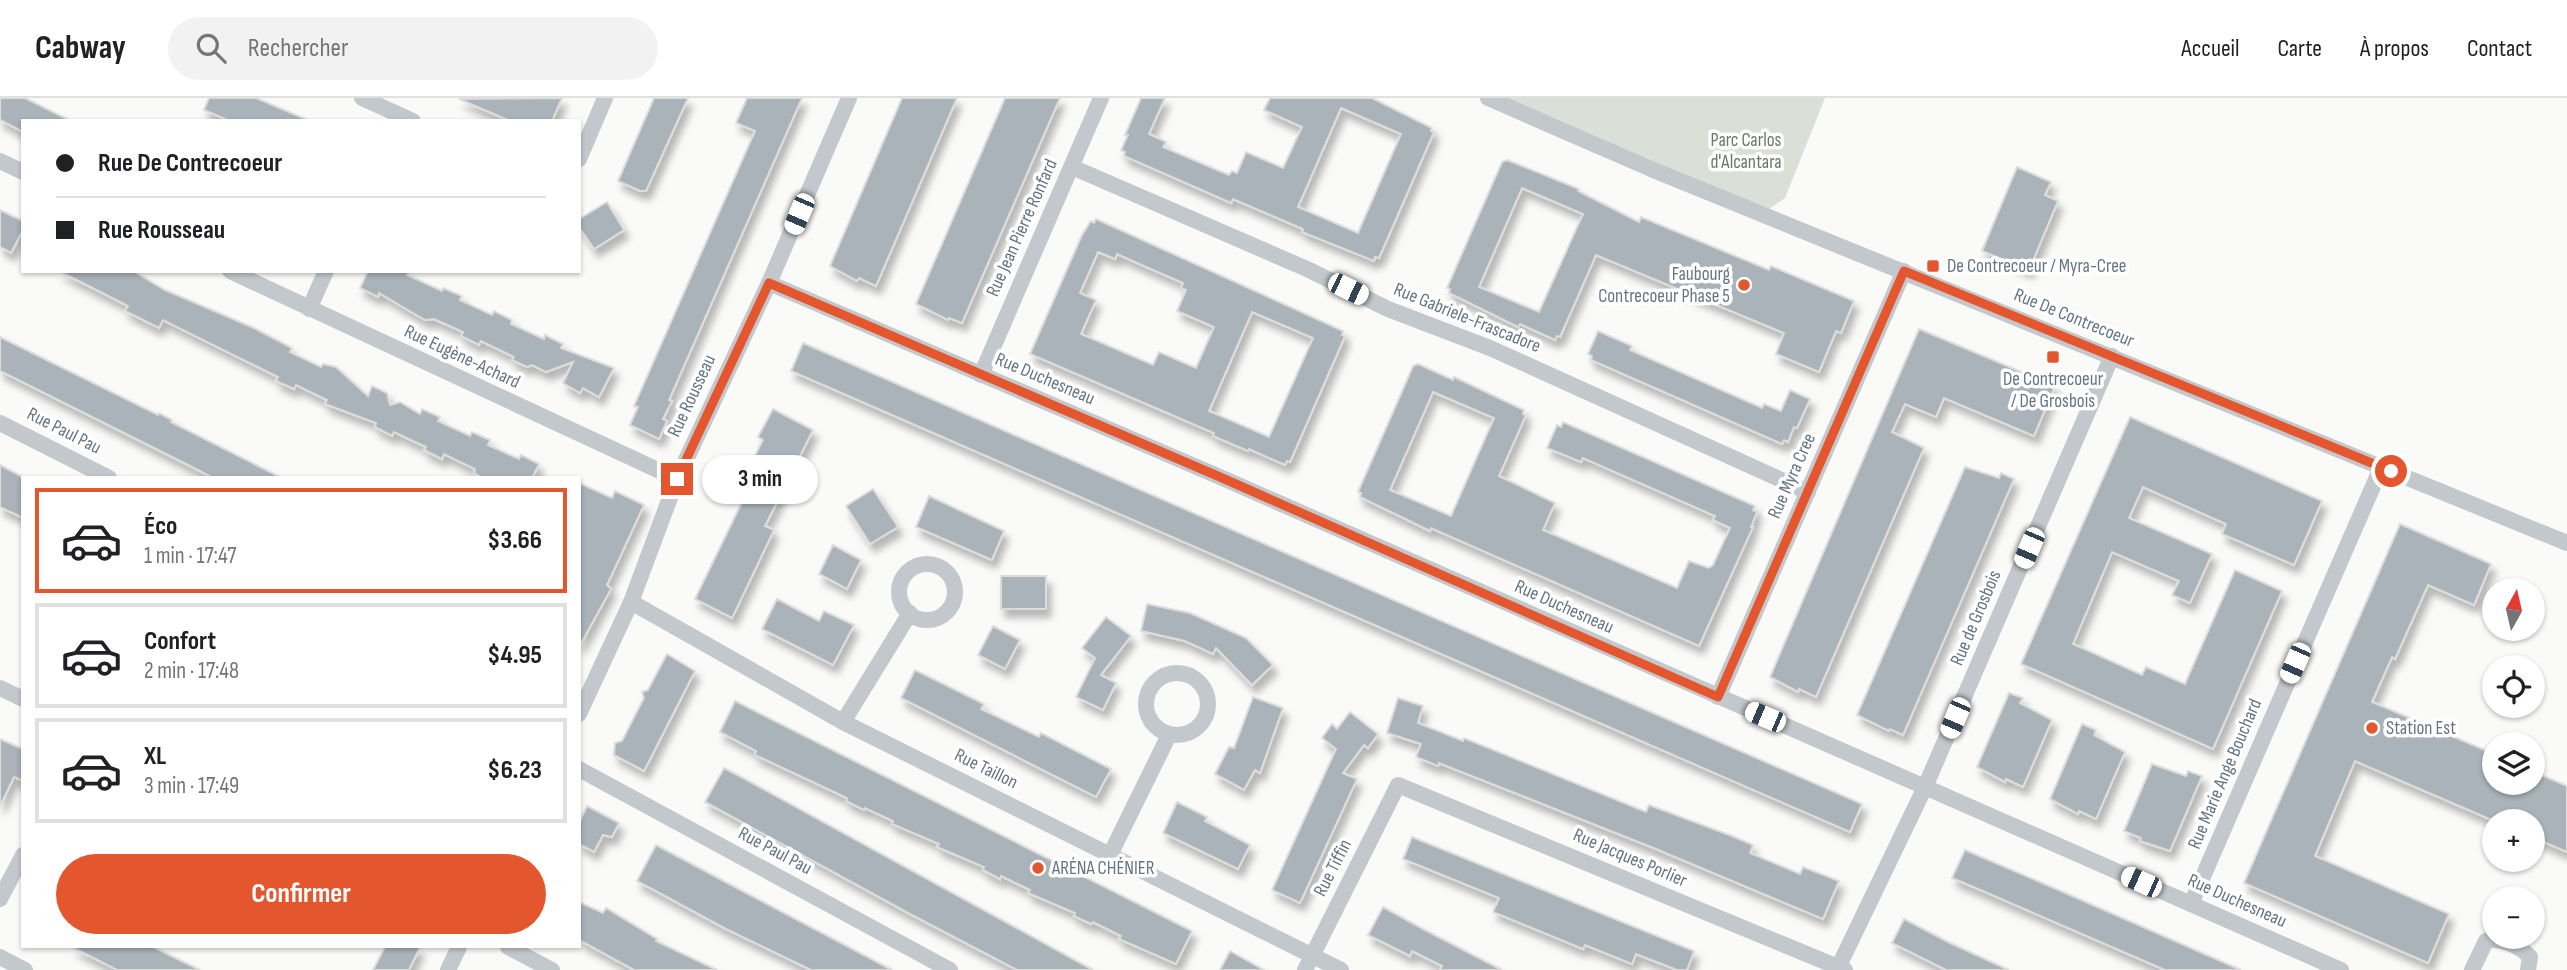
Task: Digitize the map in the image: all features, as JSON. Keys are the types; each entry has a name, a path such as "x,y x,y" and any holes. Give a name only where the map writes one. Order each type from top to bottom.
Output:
{"street":[{"path":"362,98 409,119"},
{"path":"581,154 605,98"},
{"name":"Rue Rousseau","path":"581,710 631,602 677,479 769,283 849,98"},
{"name":"Rue Jean Pierre Ronfard","path":"981,374 1101,98"},
{"name":"Rue De Contrecoeur","path":"1488,98 1639,164 2567,543"},
{"path":"0,161 21,171"},
{"name":"Rue Gabriele-Frascadore","path":"1072,167 1307,269 1388,309 1490,348 1808,492"},
{"name":"Rue Myra Cree","path":"1718,697 1904,271"},
{"name":"Rue Eugène-Achard","path":"234,273 677,479"},
{"path":"309,309 325,273"},
{"name":"Rue Duchesneau","path":"769,283 2341,970"},
{"name":"Rue de Grosbois","path":"1840,969 1925,787 2112,356"},
{"name":"Rue Paul Pau","path":"0,422 105,476"},
{"name":"Rue Marie Ange Bouchard","path":"2191,904 2381,468"},
{"name":"Rue Taillon","path":"631,602 843,722 1110,855 1309,963 1341,970"},
{"path":"843,722 909,613"},
{"path":"0,688 21,698"},
{"path":"1110,855 1169,734"},
{"name":"Rue Paul Pau","path":"581,770 950,970"},
{"name":"Rue Tiffin","path":"1309,963 1398,785"},
{"name":"Rue Jacques Porlier","path":"1398,785 1840,969"},
{"path":"0,899 21,859"},
{"path":"2472,970 2486,941 2493,939 2525,951 2530,957 2528,970"},
{"path":"448,970 459,948"},
{"path":"510,948 552,970"},
{"path":"0,957 25,970"}],"green space":[{"name":"Parc Carlos d'Alcantara","path":"1488,98 1825,98 1785,198 1763,213"}],"building":[{"path":"0,98 25,98 67,119 21,119 21,131 0,120"},
{"path":"209,98 256,98 305,119 225,119 204,110"},
{"path":"562,98 553,119 505,119 459,99"},
{"path":"654,98 688,98 646,191 640,191 618,181"},
{"path":"747,98 802,98 669,400 672,401 663,419 667,421 659,439 630,425 638,407 634,406 755,131 736,123"},
{"path":"902,98 957,98 876,286 859,278 857,281 830,266"},
{"path":"1005,98 1060,98 962,323 949,318 948,320 916,304"},
{"path":"1141,98 1165,98 1149,134 1166,142 1163,147 1229,175 1232,171 1237,173 1246,152 1283,168 1302,127 1264,110 1270,98 1372,98 1432,128 1431,131 1434,132 1379,258 1375,257 1374,261 1302,232 1303,229 1233,199 1231,203 1124,156 1125,152 1121,150 1128,135 1125,135","holes":["1341,108 1401,134 1358,233 1298,207"]},
{"path":"1507,160 1579,189 1578,191 1639,222 1641,217 1769,270 1771,266 1854,301 1841,333 1836,331 1819,372 1776,354 1784,333 1596,255 1560,337 1557,336 1555,340 1520,324 1518,327 1449,293 1450,289 1447,288 1502,162","holes":["1522,188 1583,214 1539,312 1479,287"]},
{"path":"2017,167 2051,182 2045,195 2058,201 2029,270 1982,251"},
{"path":"607,202 624,230 594,249 581,230 581,218"},
{"path":"0,210 21,220 21,234 11,253 0,247"},
{"path":"1096,219 1343,331 1342,335 1345,336 1290,462 1287,461 1285,465 1249,449 1248,451 1213,436 1214,433 1030,354 1082,235 1091,221 1094,223","holes":["1098,252 1115,259 1117,254 1183,283 1181,288 1186,290 1177,311 1214,327 1196,368 1159,352 1153,365 1081,334 1096,300 1080,293","1252,312 1313,338 1269,437 1209,411"]},
{"path":"63,273 136,273 165,290 254,328 292,348 290,352 321,367 323,364 336,367 368,396 372,386 387,393 390,405 400,402 420,414 422,409 440,417 438,421 470,436 472,432 490,440 488,445 519,459 521,455 539,464 533,476 479,476 474,473 475,469 444,454 442,459 424,450 426,447 394,432 392,436 375,427 376,423 325,404 327,400 296,385 294,389 276,381 278,377 163,320 159,328 125,311 128,306"},
{"path":"367,273 408,273 407,275 442,291 443,288 462,296 460,300 492,315 494,311 512,320 511,324 544,339 545,335 563,344 561,348 614,368 599,397 583,388 580,393 563,383 573,362 546,372 532,365 527,367 512,360 514,357 481,341 479,345 461,336 463,332 434,319 425,320 379,293 378,297 360,288"},
{"path":"1919,329 2055,386 2034,436 1944,398 1936,417 1905,404 1892,432 1924,448 1816,697 1799,689 1798,692 1770,677"},
{"path":"1598,331 1632,346 1630,350 1762,408 1764,404 1781,411 1790,390 1810,399 1797,428 1794,427 1788,442 1784,440 1782,444 1591,360 1592,356 1588,354"},
{"path":"0,337 158,415 159,413 172,420 171,422 278,476 209,476 0,371"},
{"path":"803,343 1862,804 1850,832 791,371"},
{"path":"1418,364 1453,380 1454,377 1524,410 1523,414 1526,415 1499,476 1555,503 1543,530 1677,588 1689,561 1709,568 1713,565 1730,528 1713,520 1715,516 1583,458 1581,462 1547,448 1557,425 1561,427 1563,422 1755,506 1753,510 1757,512 1753,527 1699,646 1431,528 1430,531 1360,497 1361,493 1358,492 1413,366","holes":["1433,392 1494,418 1451,516 1390,490"]},
{"path":"773,409 813,430 765,526 774,530 732,618 695,599 744,498 736,493 763,440 758,437"},
{"path":"2130,417 2322,501 2294,565 2222,534 2226,524 2143,487 2129,518 2212,554 2190,603 2172,595 2179,581 2112,552 2073,644 2142,675 2146,667 2185,684 2235,570 2282,591 2213,749 2021,664"},
{"path":"0,465 21,476 21,517 0,507"},
{"path":"1965,467 1999,478 2001,473 2014,479 1903,735 1857,715"},
{"path":"581,484 612,498 615,491 644,505 607,585 611,589 581,643"},
{"path":"873,489 898,527 870,544 846,506"},
{"path":"929,496 1004,531 992,560 916,527"},
{"name":"Station Est","path":"2400,524 2491,564 2485,578 2482,578 2482,586 2474,605 2428,585 2395,659 2392,657 2372,702 2482,749 2482,795 2545,795 2545,777 2567,786 2567,852 2545,843 2545,809 2482,809 2482,816 2355,761 2315,856 2449,914 2428,963 2244,883"},
{"path":"833,545 861,560 847,589 819,574"},
{"path":"1001,576 1046,576 1046,609 1001,609"},
{"path":"777,599 819,621 824,611 854,625 833,665 762,629"},
{"path":"1147,604 1190,613 1246,638 1273,665 1252,685 1216,648 1213,654 1185,641 1141,631"},
{"path":"1106,617 1131,636 1101,675 1116,683 1103,710 1076,697 1095,658 1082,648"},
{"path":"993,626 1020,640 1005,669 978,655"},
{"path":"667,654 695,671 644,771 614,755 615,743 622,741 644,698 642,692 648,690"},
{"path":"915,670 984,704 981,709 1039,737 1041,733 1111,769 1096,797 901,698"},
{"path":"2009,693 2023,698 2020,703 2052,720 2023,787 2006,779 2005,782 1977,767"},
{"path":"1253,697 1283,708 1260,773 1255,770 1244,790 1215,774 1229,747 1234,748"},
{"path":"1398,698 1423,706 1418,723 1463,741 1464,738 1646,812 1649,805 1732,836 1753,845 1750,853 1800,874 1803,867 1839,881 1823,919 1656,849 1439,763 1438,766 1416,757 1421,744 1387,733"},
{"path":"735,701 1192,931 1176,964 1119,939 1121,936 1074,916 1075,913 1028,893 1030,890 1001,876 1000,879 983,870 984,867 937,847 939,844 892,824 893,821 865,808 864,810 846,801 847,798 755,755 756,751 720,732"},
{"path":"1350,712 1378,734 1368,748 1364,745 1343,773 1357,779 1300,903 1272,890 1336,749 1322,738 1332,724 1337,729"},
{"path":"2082,724 2096,730 2094,735 2125,752 2096,819 2079,811 2078,814 2050,799"},
{"path":"0,739 21,748 21,780 14,777 0,806"},
{"path":"2152,764 2186,776 2188,771 2202,776 2170,851 2140,841 2141,838 2124,831"},
{"path":"724,768 1093,970 1017,970 705,802"},
{"path":"1177,802 1207,817 1205,821 1250,845 1238,869 1163,833"},
{"path":"587,806 619,823 612,837 603,835 594,852 581,845 581,819"},
{"path":"1412,837 1694,951 1687,970 1677,970 1636,954 1632,964 1585,945 1583,949 1493,912 1499,898 1403,859"},
{"path":"656,845 892,970 811,970 726,929 637,881"},
{"path":"1965,850 2241,970 2165,970 1952,878"},
{"path":"581,903 603,913 606,908 657,939 656,941 717,970 634,970 581,941"},
{"path":"1383,907 1502,970 1440,970 1442,966 1412,951 1410,956 1368,935"},
{"path":"1904,919 2009,970 1946,970 1892,943"},
{"path":"74,948 155,948 200,970 117,970"},
{"path":"384,948 420,948 409,970 373,970"},
{"path":"1230,951 1264,970 1220,970"}],"place":[{"name":"De Contrecoeur / Myra-Cree","path":"1933,266"},
{"name":"Faubourg Contrecoeur Phase 5","path":"1744,285"},
{"name":"De Contrecoeur / De Grosbois","path":"2053,357"},
{"name":"Station Est","path":"2372,728"},
{"name":"ARÉNA CHÉNIER","path":"1038,868"}],"route":[{"path":"677,479 769,283 1220,477 1718,697 1904,271 2391,471"}]}
